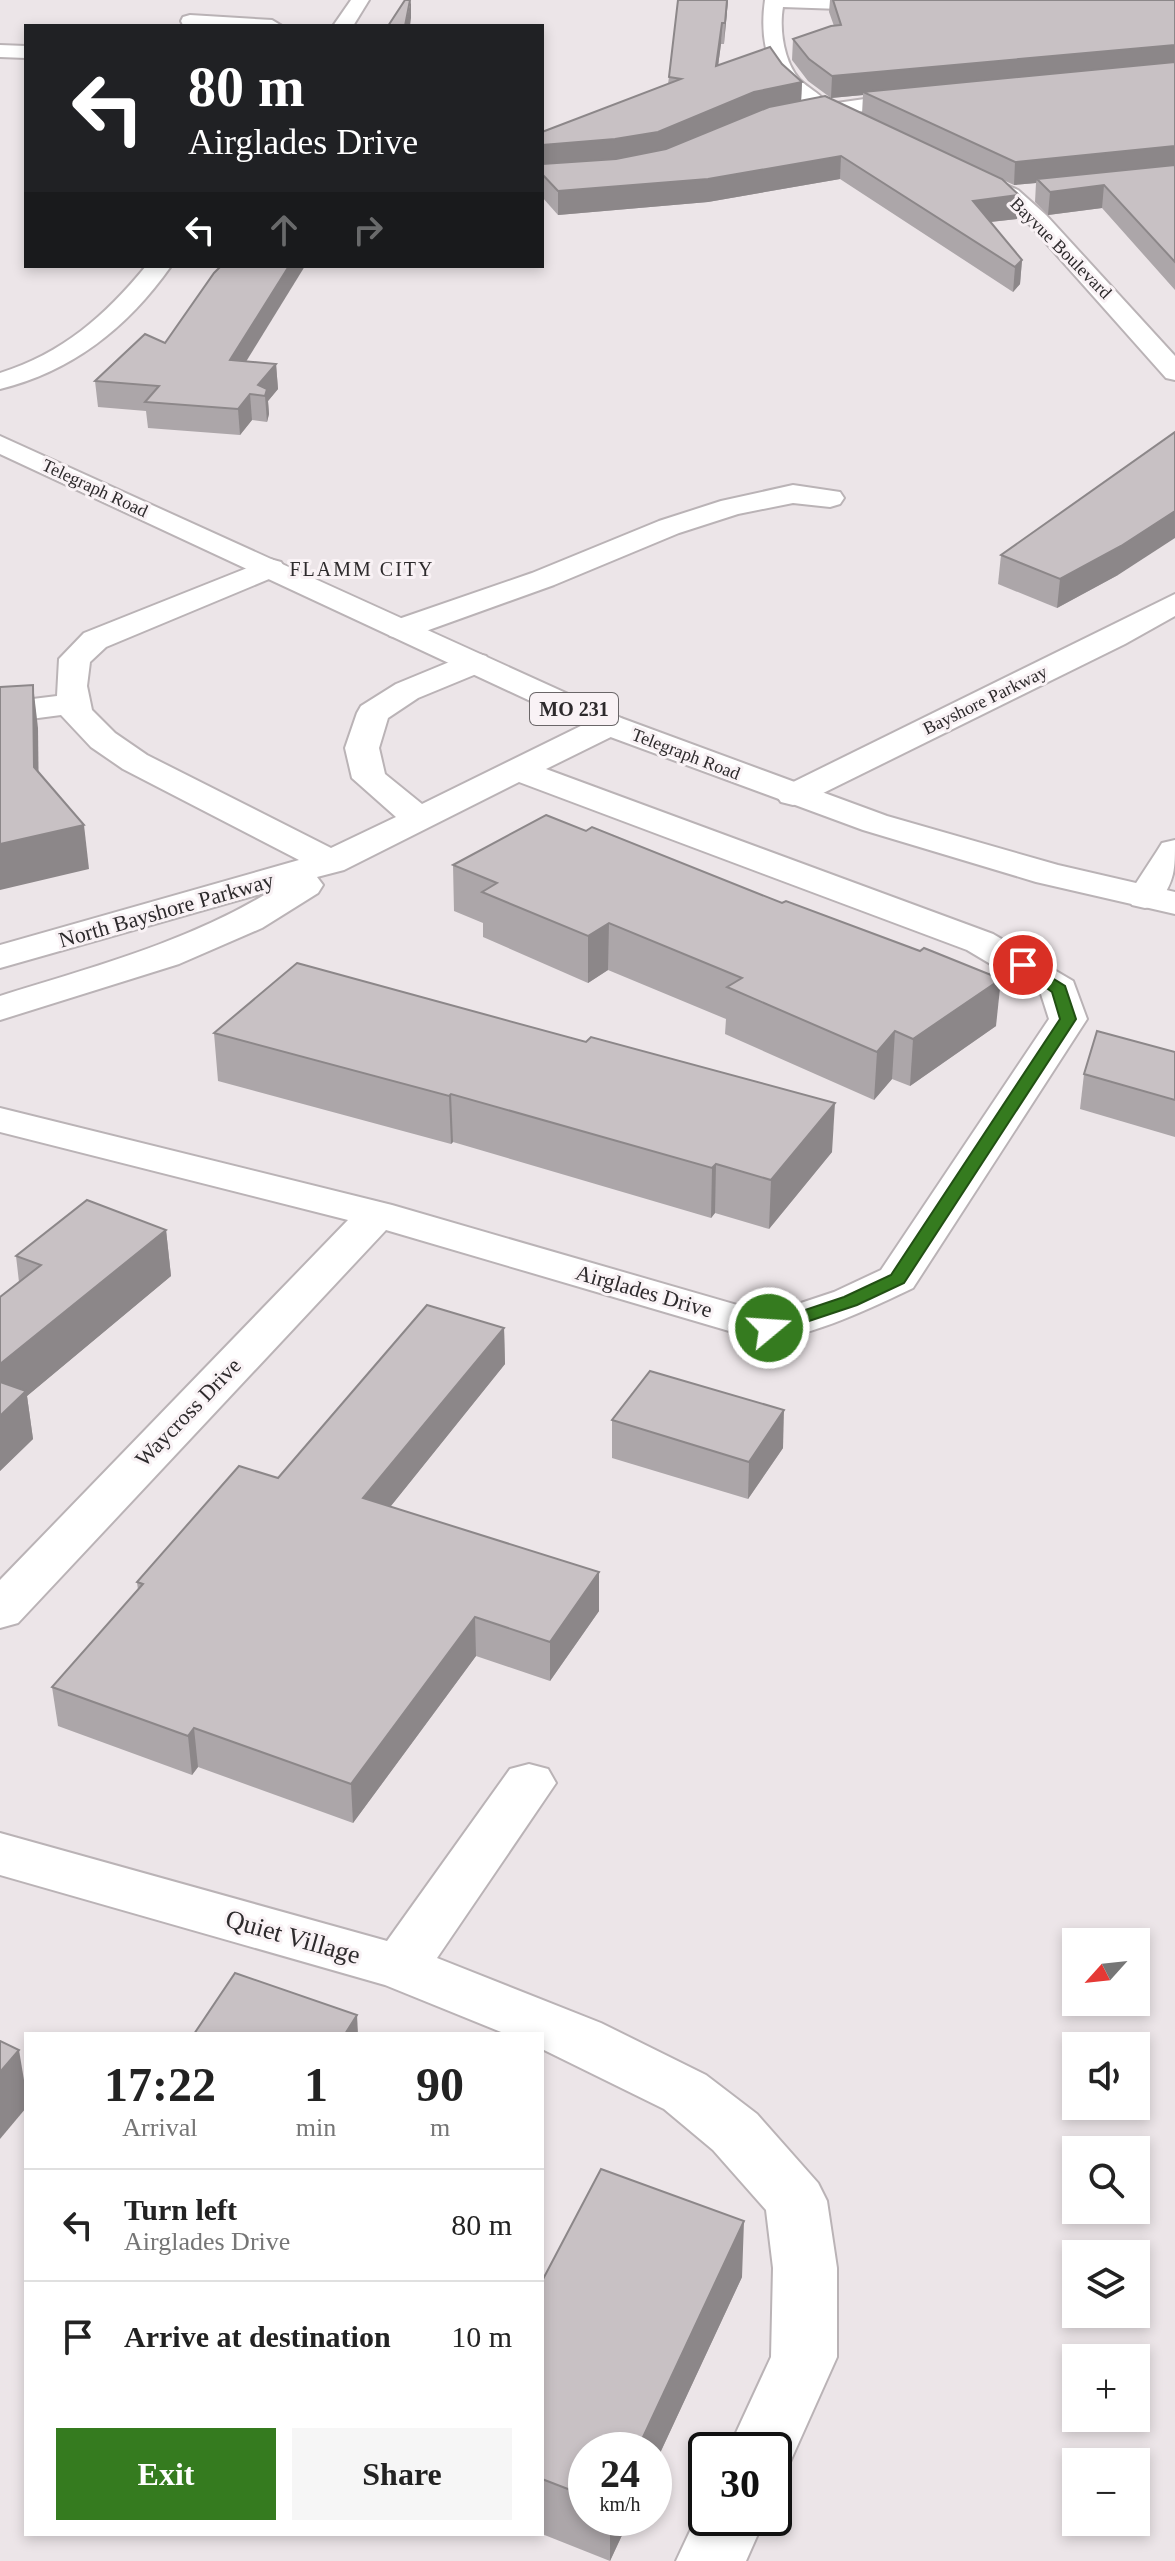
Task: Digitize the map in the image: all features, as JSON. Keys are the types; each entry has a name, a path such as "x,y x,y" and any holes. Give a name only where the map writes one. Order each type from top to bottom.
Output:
{"street":[{"path":"344,24 360,0"},
{"path":"868,128 826,108 794,86 779,66 771,20 775,1 926,6 1006,0"},
{"path":"190,21 239,24"},
{"path":"0,51 24,52"},
{"path":"761,121 826,108 935,96"},
{"name":"Bayvue Boulevard","path":"953,168 1010,195 1078,261 1175,372"},
{"path":"1010,195 1040,192"},
{"path":"0,381 86,345 124,312 157,268"},
{"name":"Telegraph Road","path":"0,444 609,725 793,795 960,850 1160,900"},
{"path":"401,629 543,579 669,527 731,507 793,494 830,498"},
{"path":"270,568 95,640 75,659 71,686 76,713 103,740 135,762 331,862"},
{"name":"Bayshore Parkway","path":"793,795 1114,637 1175,603"},
{"path":"419,818 369,778 362,748 373,713 407,691 475,663"},
{"path":"0,713 75,703"},
{"name":"North Bayshore Parkway","path":"9,946 331,862 609,725"},
{"name":"Airglades Drive","path":"0,1120 377,1214 769,1328 850,1301 897,1279 1068,1019 1059,989 980,942 518,770"},
{"path":"1160,900 1175,851"},
{"name":"North Bayshore Parkway","path":"0,1008 166,956 249,920 298,891 331,862"},
{"name":"Waycross Drive","path":"0,1611 377,1214"},
{"path":"400,1967 529,1783"},
{"name":"Quiet Village","path":"0,1854 400,1967 504,2022 580,2039 685,2092 735,2132 796,2201 805,2268 804,2357 770,2432"},
{"path":"711,2561 723,2536"}],"building":[{"path":"405,0 410,0 405,24 389,24"},
{"path":"678,0 727,0 716,66 770,47 782,64 802,82 754,92 658,132 544,145 544,131 681,79 669,77"},
{"path":"833,0 1175,0 1175,45 832,76 809,59 793,39 841,25"},
{"path":"1175,62 1175,146 1015,162 863,92"},
{"path":"825,96 1002,179 1019,195 973,201 1022,260 1015,267 841,156 708,179 558,191 544,176 544,164 616,159 666,149 769,107"},
{"path":"1175,165 1175,262 1104,185 1050,192 1037,179"},
{"path":"219,268 288,268 230,360 276,364 258,385 267,389 265,396 250,394 238,409 145,402 159,386 95,381 145,334 165,343"},
{"path":"1175,432 1175,511 1121,546 1060,579 1001,555"},
{"path":"33,685 34,767 84,825 0,844 0,687"},
{"path":"546,815 586,831 592,827 782,903 786,901 920,951 924,948 1001,979 913,1039 895,1031 877,1052 727,987 742,978 609,923 588,936 482,892 497,883 453,865"},
{"path":"297,963 586,1042 591,1037 835,1103 771,1180 716,1164 712,1168 451,1094 449,1096 214,1033"},
{"path":"1097,1031 1175,1052 1175,1100 1084,1074"},
{"path":"87,1200 166,1230 0,1364 0,1297 41,1265 16,1256"},
{"path":"427,1305 504,1328 363,1498 599,1572 550,1642 475,1617 351,1784 194,1728 188,1736 52,1687 143,1584 137,1582 239,1466 278,1478"},
{"path":"650,1371 784,1410 749,1462 612,1420"},
{"path":"0,1382 26,1391 0,1416"},
{"path":"235,1973 357,2015 346,2032 195,2032"},
{"path":"0,2041 19,2050 0,2072"},
{"path":"601,2169 744,2221 645,2432 568,2432 568,2489 544,2480 544,2277"}],"district":[{"name":"FLAMM CITY","path":"362,569"}],"route":[{"path":"769,1328 850,1301 897,1279 1068,1019 1059,989 1023,965"}]}
